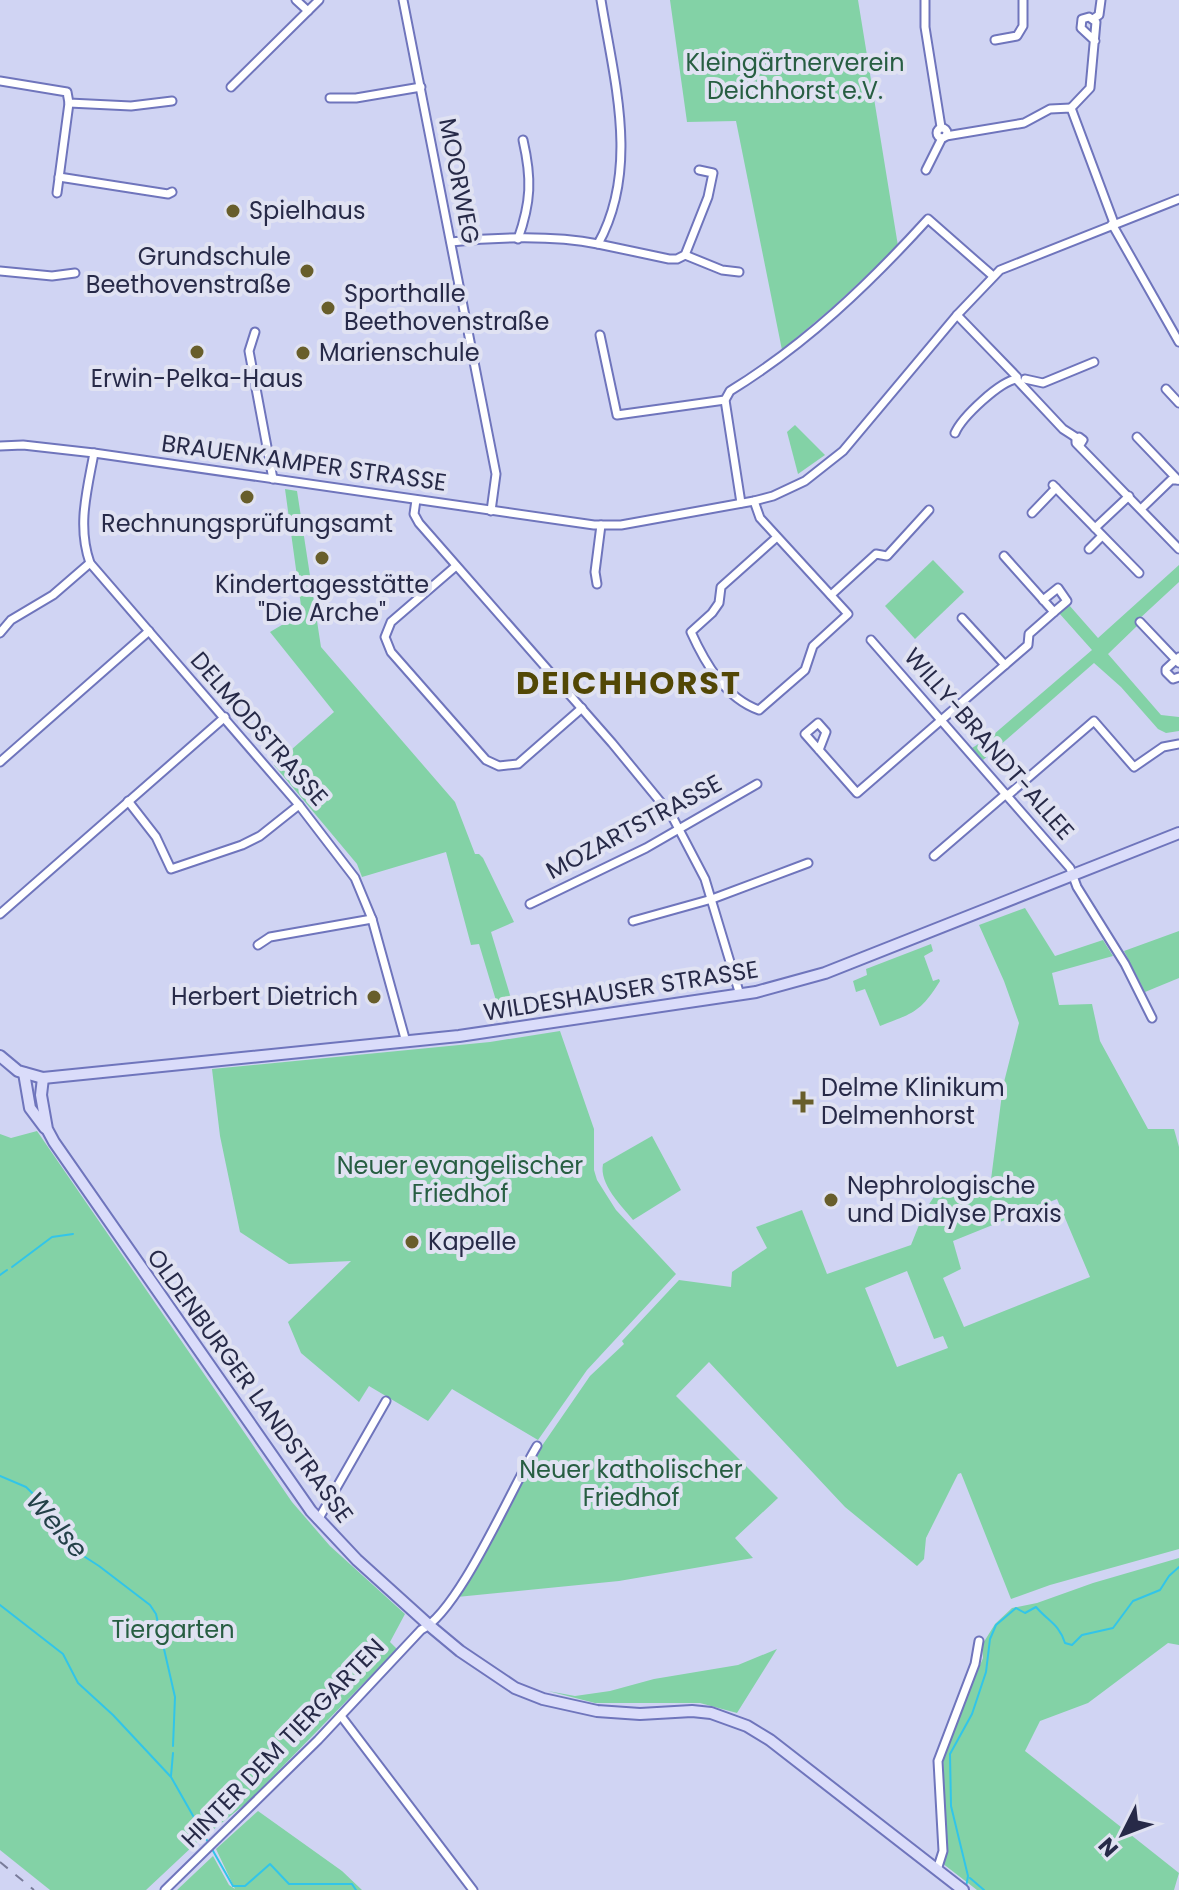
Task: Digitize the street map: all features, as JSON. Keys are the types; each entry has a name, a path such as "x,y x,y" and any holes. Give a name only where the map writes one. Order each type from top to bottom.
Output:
{"main road":[{"name":"WILDESHAUSER STRASSE","path":"43,1078 406,1042 660,1008 797,983 1179,833"},
{"path":"0,1056 24,1073 43,1078"},
{"path":"24,1073 30,1108 47,1129"},
{"name":"OLDENBURGER LANDSTRASSE","path":"43,1078 41,1095 47,1129 272,1458 318,1520 430,1626 497,1678 543,1699 597,1711 640,1714 702,1712 747,1726 770,1740 960,1888"}],"street":[{"path":"296,0 308,11"},
{"path":"231,87 319,0"},
{"name":"MOORWEG","path":"403,0 496,474 491,511"},
{"path":"598,244 615,207 622,166 620,121 601,0"},
{"path":"925,0 925,27 941,127 947,131 926,170"},
{"path":"995,40 1017,36 1023,26 1023,0"},
{"path":"1095,41 1080,24 1085,18 1093,19 1099,15 1101,0"},
{"path":"944,137 1024,123 1050,109 1071,108 1090,88 1096,22 1093,19"},
{"path":"0,81 67,92 69,103 57,193"},
{"path":"330,98 356,98 421,87"},
{"path":"69,103 131,106 172,101"},
{"path":"1071,108 1113,224 1179,342"},
{"path":"518,239 531,184 523,140"},
{"path":"451,242 518,239 581,241 677,259 685,255 708,197 713,173 699,170"},
{"path":"59,177 168,194 172,192"},
{"name":"BRAUENKAMPER STRASSE","path":"0,446 23,445 94,453 601,525 621,525 754,501 782,492 825,467 993,276 1026,258 1179,199"},
{"path":"741,503 725,400 730,391 779,358 833,314 928,219 993,276"},
{"path":"685,255 722,270 739,272"},
{"path":"0,271 52,276 75,273"},
{"path":"957,315 1179,549"},
{"path":"255,332 249,351 273,479"},
{"path":"600,335 617,415 725,400"},
{"path":"955,433 959,425 1008,380 1043,383 1094,362"},
{"path":"1166,389 1179,403"},
{"path":"1137,437 1178,480"},
{"name":"DELMODSTRASSE","path":"94,453 82,526 90,563 225,717 355,878 372,919 406,1042"},
{"path":"1141,509 1171,480 1178,480"},
{"path":"1032,513 1054,487 1139,573"},
{"path":"1095,528 1129,496"},
{"path":"416,500 414,514 419,523 654,792 679,827 705,879 740,995"},
{"path":"754,501 760,518 848,614 813,646 805,670 759,710 742,704 705,662 691,632 719,603 721,587 777,537"},
{"path":"831,595 876,554 887,556 929,510"},
{"path":"597,584 595,572 601,525"},
{"path":"1089,549 1102,536"},
{"path":"1004,556 1054,612"},
{"path":"0,633 11,620 53,595 90,563"},
{"path":"456,566 391,622 385,637 391,652 486,760 504,767 518,764 582,708"},
{"path":"819,750 857,793 1028,645 1029,634 1067,601 1058,588 1043,600"},
{"path":"962,618 1005,665"},
{"path":"1140,622 1178,660 1166,672 1173,679 1179,677"},
{"path":"0,762 149,631"},
{"name":"WILLY-BRANDT-ALLEE","path":"871,640 1070,868 1077,887 1125,964 1152,1018"},
{"path":"0,914 225,717"},
{"path":"934,856 1094,721 1134,767 1163,747 1179,744"},
{"name":"MOZARTSTRASSE","path":"530,904 646,848 757,784"},
{"path":"128,801 156,837 171,869 242,845 260,836 299,805"},
{"path":"633,921 712,899 808,863"},
{"path":"258,945 270,937 372,919"},
{"path":"318,1520 386,1401"},
{"name":"HINTER DEM TIERGARTEN","path":"165,1890 341,1716 421,1630 430,1626 467,1579 537,1446"},
{"path":"937,1870 943,1851 938,1761 975,1664 979,1641"},
{"path":"341,1716 473,1890"}],"green space":[{"name":"Kleingärtnerverein Deichhorst e.V.","path":"670,0 858,0 898,246 782,350 736,121 687,122"},
{"path":"795,425 825,455 798,474 787,432"},
{"path":"285,489 297,491 321,647 455,802 475,854 483,858 514,922 491,932 516,1015 501,1017 479,944 471,945 446,852 362,877 357,864 274,765 334,712 270,632 302,613"},
{"path":"933,560 964,592 915,639 885,606"},
{"path":"1179,565 1179,582 1138,620 1137,626 1108,654 1161,715 1179,717 1179,731 1166,733 1158,729 1121,687 1094,663 983,760 972,748 993,735 1092,650 1059,613 1069,605 1098,638"},
{"name":"Neuer katholischer Friedhof","path":"1025,908 1055,956 1103,940 1113,956 1052,973 1059,1005 1092,1004 1100,1041 1148,1129 1174,1129 1179,1147 1179,1549 1011,1599 961,1473 926,1538 924,1559 917,1566 845,1507 709,1362 676,1396 778,1498 735,1538 753,1558 619,1581 457,1597 517,1482 590,1376 624,1344 622,1341 679,1280 731,1287 732,1272 767,1248 756,1227 802,1210 827,1274 911,1245 925,1210 938,1191 989,1195 1003,1086 1019,1023 979,925","holes":["1057,1199 1090,1277 964,1327 943,1278 961,1269 953,1241","907,1271 934,1339 943,1336 948,1348 897,1367 865,1288"]},
{"path":"1179,931 1179,978 1145,992 1124,951"},
{"path":"931,944 933,951 924,956 933,981 940,981 915,1011 880,1026 865,989 856,992 853,981 867,975 866,969"},
{"name":"Neuer evangelischer Friedhof","path":"560,1031 594,1129 594,1170 597,1180 616,1210 676,1274 587,1370 538,1440 452,1389 428,1421 369,1386 359,1402 301,1353 288,1322 351,1261 289,1264 240,1232 220,1136 212,1069 490,1042"},
{"name":"Tiergarten","path":"37,1131 292,1502 330,1546 405,1614 390,1642 397,1649 249,1801 194,1845 146,1890 50,1890 0,1850 0,1134 11,1138"},
{"path":"652,1136 681,1190 633,1220 608,1187 603,1164"},
{"path":"1179,1558 1179,1645 1168,1643 1088,1703 1040,1721 1025,1751 1179,1873 1174,1890 977,1890 942,1863 946,1848 943,1755 983,1658 982,1645 995,1624 1012,1608"},
{"path":"777,1649 737,1713 700,1703 595,1703 548,1691 575,1696 610,1691 654,1679 738,1665"},
{"path":"258,1811 342,1871 362,1890 177,1890 213,1856 229,1885 235,1889 216,1849"}],"waterway":[{"path":"12,1267 52,1237 73,1234"},
{"path":"0,1275 7,1270"},
{"name":"Welse","path":"0,1476 26,1487 50,1510 68,1546 150,1605 156,1614 175,1697 173,1746"},
{"path":"966,1887 968,1876 951,1806 950,1754 972,1714 986,1672 990,1639 996,1625 1016,1608 1025,1613 1036,1607 1057,1627 1065,1643 1072,1645 1082,1635 1113,1628 1133,1601 1160,1590 1179,1567"},
{"name":"Welse","path":"0,1605 63,1654 78,1683 171,1777 233,1886 245,1886 270,1864 289,1884 352,1884 356,1890"},
{"name":"Welse","path":"171,1776 173,1753"},
{"path":"970,1878 984,1890"}],"railway":[{"path":"0,1862 34,1890"}],"place":[{"name":"Spielhaus","path":"233,211"},
{"name":"Grundschule Beethovenstraße","path":"307,271"},
{"name":"Sporthalle Beethovenstraße","path":"328,308"},
{"name":"Erwin-Pelka-Haus","path":"197,352"},
{"name":"Marienschule","path":"303,353"},
{"name":"Rechnungsprüfungsamt","path":"247,497"},
{"name":"Kindertagesstätte \"Die Arche\"","path":"322,558"},
{"name":"Herbert Dietrich","path":"374,997"},
{"name":"Delme Klinikum Delmenhorst","path":"803,1102"},
{"name":"Nephrologische und Dialyse Praxis","path":"831,1200"},
{"name":"Kapelle","path":"412,1242"}],"district":[{"name":"DEICHHORST","path":"629,683"}]}
